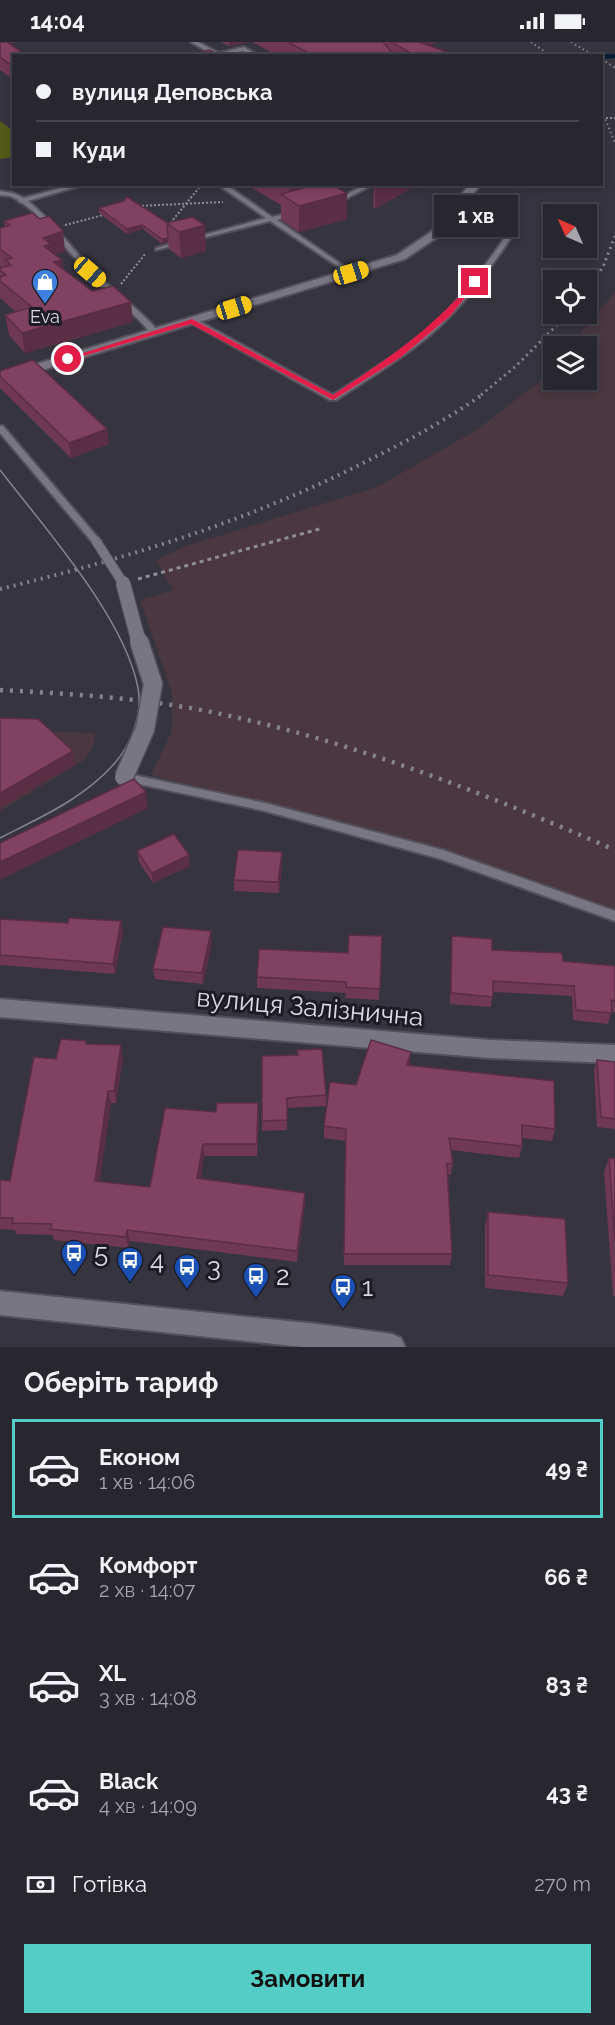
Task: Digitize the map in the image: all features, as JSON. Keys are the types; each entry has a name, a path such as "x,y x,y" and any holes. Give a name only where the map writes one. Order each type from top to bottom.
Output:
{"street":[{"path":"0,380 401,257 435,234 474,186"},
{"path":"123,584 129,612 153,684 145,729 124,777"},
{"name":"вулиця Залізнична","path":"0,1008 490,1049 615,1054"},
{"path":"0,1303 305,1335 392,1347"}],"lane":[{"path":"194,42 216,54"},
{"path":"222,54 244,49 253,54"},
{"path":"21,201 77,186"},
{"path":"223,186 351,273"},
{"path":"325,204 367,186"},
{"path":"0,193 9,192 55,227 90,272 145,320 155,332"},
{"path":"158,249 303,210"},
{"path":"192,321 333,398 399,356 448,314 489,266 513,230"},
{"path":"0,428 96,541 123,584"},
{"path":"124,777 266,807 443,855 615,915"}],"path":[{"path":"129,209 244,201"},
{"path":"55,227 108,214"},
{"path":"123,584 323,528"}],"shaded area":[{"path":"615,292 615,923 469,857 151,775 172,731 172,693 140,600 173,590 156,560 186,546 377,487 478,429 543,379 543,390 597,390 597,336 578,336 588,324 597,324 597,314"},
{"path":"0,730 95,733 93,747 83,761 0,811"}],"green space":[{"path":"0,121 12,130 12,157 0,159"}],"building":[{"path":"0,42 7,42 24,54 12,54 12,66 0,57"},
{"path":"288,42 383,42 393,54 310,54"},
{"path":"391,42 419,42 452,54 412,54"},
{"path":"209,50 217,54 192,54"},
{"path":"311,186 335,186 347,193 299,206 281,194"},
{"path":"127,197 168,223 168,238 162,239 142,225 127,229 99,208 124,201"},
{"path":"32,213 40,219 49,216 63,231 43,238 51,244 44,246 62,260 54,262 92,291 113,286 131,302 22,333 5,315 32,307 0,281 0,277 6,275 0,268 11,265 5,260 12,258 0,249 0,228 10,225 4,221"},
{"path":"192,217 205,225 179,232 167,223"},
{"path":"33,360 107,429 69,443 0,376 0,371"},
{"path":"0,718 38,719 73,751 0,793"},
{"path":"134,779 146,792 0,862 0,843"},
{"path":"174,834 189,855 152,873 137,851"},
{"path":"238,850 282,852 278,882 234,880"},
{"path":"69,918 121,921 113,964 0,955 0,919 68,923"},
{"path":"163,927 211,931 202,973 153,969"},
{"path":"349,935 382,936 380,989 346,987 346,982 257,977 259,949 348,953"},
{"path":"452,936 492,939 492,950 562,953 563,961 615,966 615,1001 611,1000 612,1013 576,1010 574,986 493,981 493,997 451,993"},
{"path":"61,1039 86,1041 86,1044 121,1045 114,1091 108,1091 95,1181 150,1187 165,1108 216,1112 217,1103 258,1103 257,1144 203,1144 197,1178 305,1193 297,1251 127,1230 126,1237 50,1229 52,1224 12,1223 13,1218 0,1218 0,1180 10,1181 34,1057 56,1059"},
{"path":"371,1040 411,1052 407,1065 554,1081 555,1129 522,1125 522,1146 449,1138 453,1163 447,1164 452,1254 344,1254 346,1129 324,1126 330,1082 356,1085"},
{"path":"322,1049 326,1095 287,1098 287,1120 262,1121 262,1056 298,1055 297,1050"},
{"path":"597,1060 615,1062 615,1119 601,1117"},
{"path":"609,1158 615,1159 615,1242"},
{"path":"488,1212 565,1219 568,1283 488,1275"}],"waterway":[{"path":"603,57 615,56"}],"tram line":[{"path":"0,470 60,546 100,603 130,661 139,698 134,729 126,748 114,764 75,797 46,815 0,838"}],"railway":[{"path":"531,42 548,54"},
{"path":"571,42 592,54"},
{"path":"603,60 615,68"},
{"path":"603,113 615,143"},
{"path":"597,275 603,267 615,236"},
{"path":"481,395 516,366 558,324"},
{"path":"0,589 144,550 283,500 401,444 483,394"},
{"path":"0,690 135,700 216,713 268,725 419,771 615,850"}],"place":[{"name":"Eva","path":"45,305"},
{"name":"5","path":"74,1276"},
{"name":"4","path":"130,1283"},
{"name":"3","path":"187,1290"},
{"name":"2","path":"256,1299"},
{"name":"1","path":"343,1310"}],"route":[{"path":"68,359 192,321 333,398 399,356 448,314 475,282"}]}
